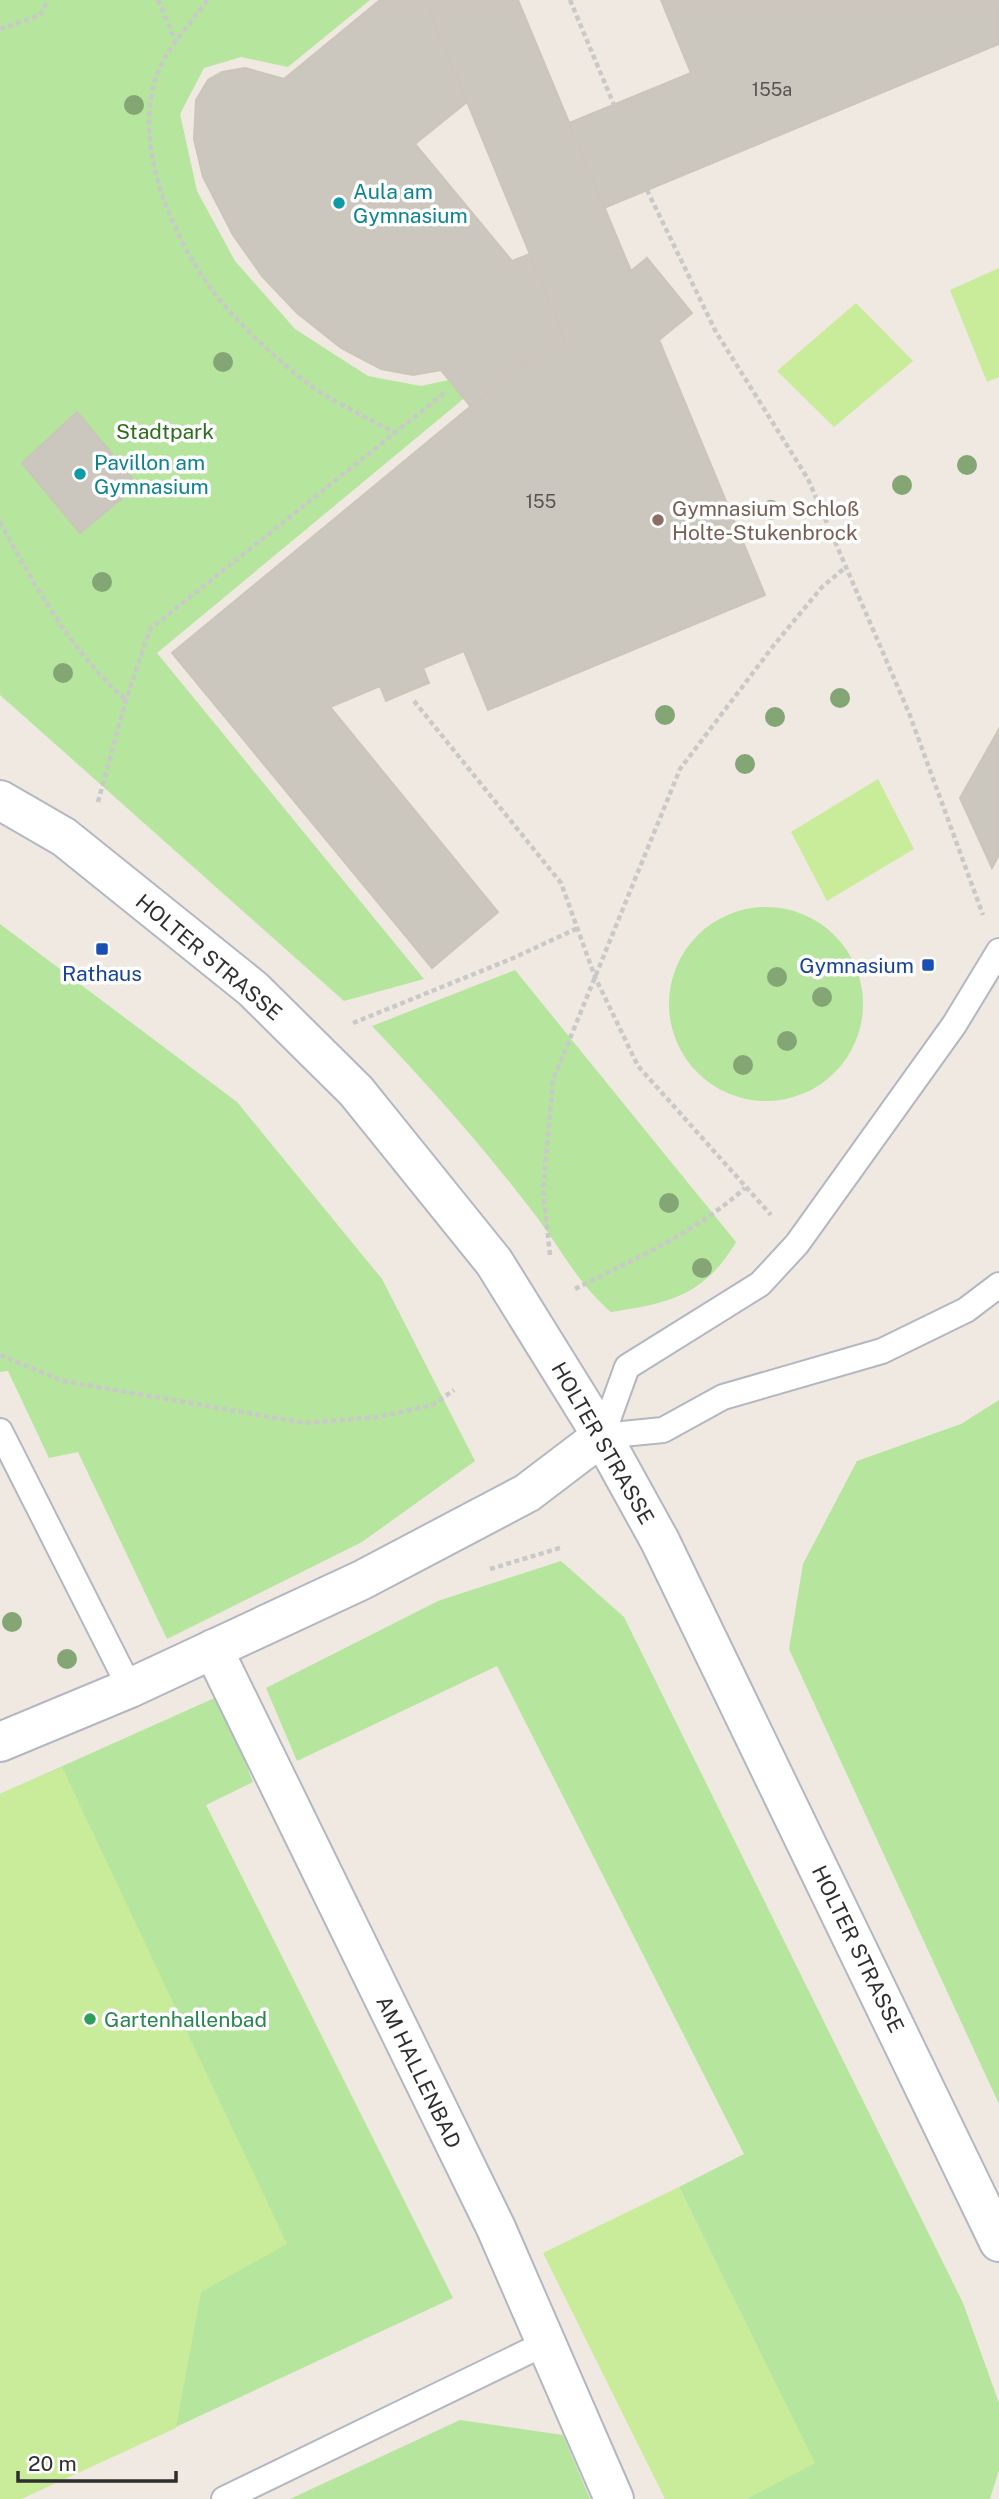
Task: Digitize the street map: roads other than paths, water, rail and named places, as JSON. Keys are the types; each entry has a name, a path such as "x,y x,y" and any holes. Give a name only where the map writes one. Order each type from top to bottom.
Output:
{"street":[{"name":"HOLTER STRASSE","path":"0,800 64,837 253,989 356,1091 495,1262 602,1436 660,1541 999,2242"},
{"path":"0,1742 130,1688 362,1580 527,1493 602,1436"},
{"name":"AM HALLENBAD","path":"213,1649 490,2215 614,2499"}],"lane":[{"path":"999,951 954,1025 797,1244 760,1284 626,1367 602,1436 663,1430 723,1397 882,1351 965,1310 999,1286"},
{"path":"0,1431 130,1688"},
{"path":"224,2499 546,2343"}],"place":[{"name":"Aula am Gymnasium","path":"339,203"},
{"name":"Pavillon am Gymnasium","path":"80,474"},
{"name":"Gymnasium Schloß Holte-Stukenbrock","path":"658,520"},
{"name":"Rathaus","path":"102,949"},
{"name":"Gymnasium","path":"928,965"},
{"name":"Gartenhallenbad","path":"90,2019"}],"park label":[{"name":"Stadtpark","path":"165,431"}]}
